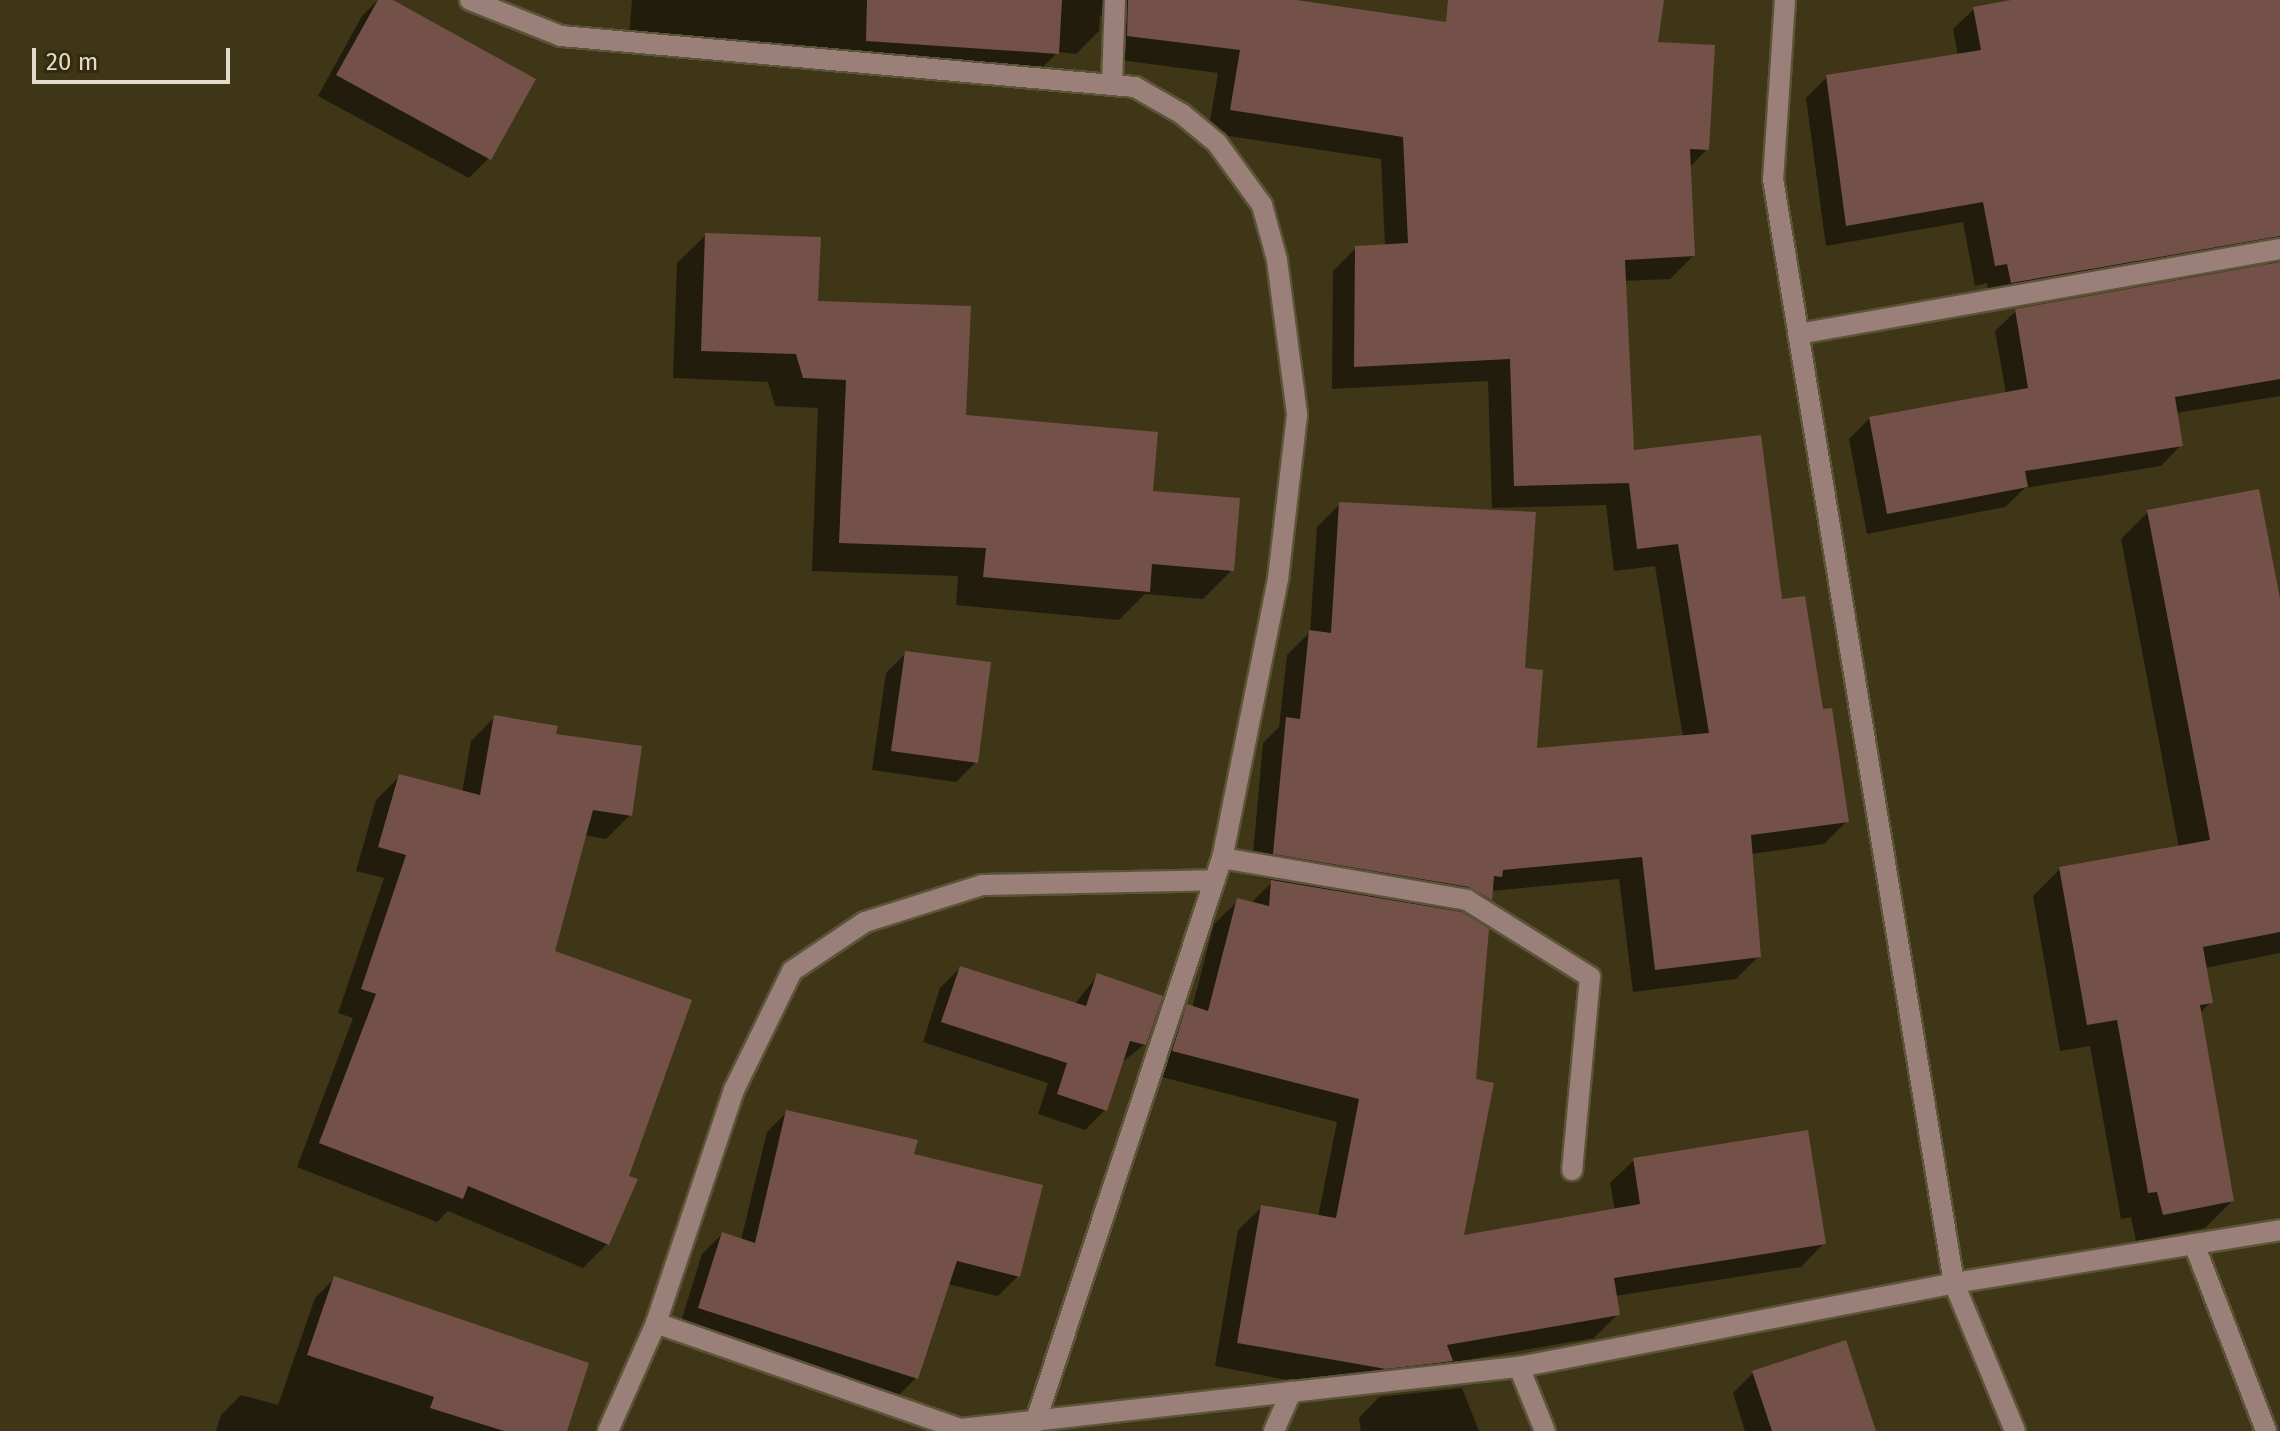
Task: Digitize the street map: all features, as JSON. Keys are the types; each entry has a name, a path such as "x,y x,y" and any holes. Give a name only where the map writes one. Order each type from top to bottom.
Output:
{"lane":[{"path":"470,0 561,36 1135,87 1182,114 1217,143 1262,205 1277,260 1297,415 1278,579 1222,858 1035,1423"},
{"path":"1112,84 1115,0"},
{"path":"1785,0 1773,179 1954,1283 2015,1431"},
{"path":"1798,334 2280,249"},
{"path":"1222,858 1467,900 1590,977 1572,1170"},
{"path":"608,1431 656,1323 734,1090 792,971 865,922 982,885 1215,880"},
{"path":"656,1323 961,1429 1519,1367 1954,1283 2280,1230"},
{"path":"2194,1244 2266,1431"},
{"path":"1519,1367 1545,1431"},
{"path":"1274,1431 1291,1392"}],"building":[{"path":"378,0 393,0 536,79 491,160 336,75"},
{"path":"867,0 1062,0 1059,54 866,41"},
{"path":"1128,0 1296,0 1446,22 1448,0 1664,0 1658,42 1715,45 1709,150 1690,149 1695,256 1625,260 1634,450 1761,435 1782,599 1805,596 1823,709 1832,708 1849,822 1751,835 1761,957 1655,970 1642,857 1503,870 1502,877 1494,876 1492,900 1469,887 1273,854 1286,717 1300,719 1309,630 1331,633 1339,502 1536,512 1525,668 1543,670 1537,748 1709,733 1678,544 1637,549 1629,483 1514,486 1510,359 1354,367 1355,246 1408,243 1403,137 1230,110 1240,50 1127,36"},
{"path":"2011,0 2280,0 2280,236 2011,283 2007,264 1995,266 1983,202 1846,226 1826,75 1981,50 1973,7"},
{"path":"705,233 821,237 818,301 971,306 966,415 1158,432 1153,491 1240,498 1234,571 1152,564 1150,592 983,577 986,548 839,543 846,380 803,378 796,354 701,351"},
{"path":"2280,262 2280,379 2175,397 2183,446 2025,471 2028,487 1887,514 1869,417 2028,388 2015,309"},
{"path":"2259,489 2280,599 2280,932 2203,947 2213,1003 2200,1005 2234,1201 2163,1215 2157,1192 2148,1193 2117,1020 2087,1025 2059,867 2210,840 2147,510"},
{"path":"905,651 991,662 978,763 891,751"},
{"path":"494,715 558,726 556,734 642,746 632,816 593,810 555,951 692,1000 629,1176 638,1179 609,1245 468,1186 463,1199 319,1143 376,994 361,989 406,855 378,847 399,774 480,795"},
{"path":"1271,880 1462,912 1489,929 1476,1079 1494,1083 1464,1235 1640,1204 1633,1158 1808,1130 1826,1244 1614,1278 1620,1315 1447,1345 1453,1361 1386,1369 1237,1343 1261,1205 1336,1218 1359,1099 1172,1051 1187,1004 1208,1011 1237,898 1269,906"},
{"path":"960,966 1086,1006 1097,973 1163,996 1146,1045 1130,1041 1107,1111 1057,1094 1067,1063 941,1022"},
{"path":"786,1110 918,1140 914,1154 1043,1185 1020,1277 957,1261 918,1379 698,1308 722,1232 755,1243"},
{"path":"334,1276 589,1363 567,1431 504,1431 430,1408 434,1397 307,1355"},
{"path":"1846,1340 1876,1431 1772,1431 1752,1371"}]}
